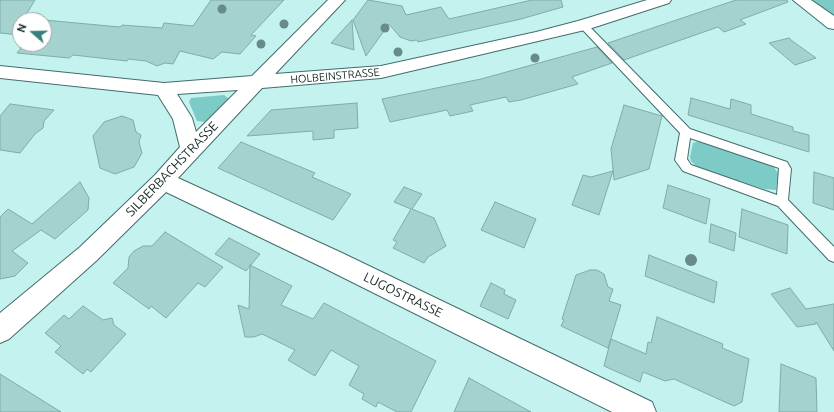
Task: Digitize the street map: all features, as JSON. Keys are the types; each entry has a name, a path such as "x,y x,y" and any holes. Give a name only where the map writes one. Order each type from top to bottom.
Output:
{"street":[{"name":"SILBERBACHSTRASSE","path":"0,330 88,254 163,181 191,149 337,0"},
{"name":"HOLBEINSTRASSE","path":"0,72 164,89 381,72 583,25 663,0"},
{"path":"801,0 834,24"},
{"path":"164,89 182,118 191,149"},
{"name":"LUGOSTRASSE","path":"163,181 325,257 642,412"}],"lane":[{"path":"583,25 686,132 775,161 783,165 785,169 782,202"},
{"path":"686,132 681,160 687,168 782,202 834,256"}],"shaded area":[{"path":"806,0 834,0 834,20"},
{"path":"224,95 229,99 210,120 205,122 197,121 189,102 191,98"},
{"path":"699,141 773,166 778,173 776,190 764,189 697,167 691,161 690,157 693,143"}],"building":[{"path":"0,0 35,0 28,12 12,12 12,34 0,33"},
{"path":"211,0 284,0 251,35 256,36 240,54 222,52 213,59 180,51 173,64 165,63 157,66 146,61 128,59 127,61 73,55 69,58 17,53 52,52 52,21 120,27 122,25 162,28 164,23 193,26"},
{"path":"368,0 402,6 406,15 441,7 449,19 532,0 561,0 563,7 521,19 418,42 417,40 411,41 400,37 389,24 366,56 353,20"},
{"path":"736,0 787,0 788,2 740,20 746,24 724,32 718,27 624,60 608,43"},
{"path":"352,20 354,50 331,43"},
{"path":"789,38 816,58 795,65 769,43"},
{"path":"597,47 612,63 572,77 578,84 521,100 509,102 506,97 470,105 473,111 450,116 447,110 390,122 382,99 481,79"},
{"path":"691,98 730,109 731,99 751,105 751,114 793,127 793,131 809,135 809,152 688,115"},
{"path":"357,103 358,128 334,130 334,138 313,140 313,131 247,136 271,110"},
{"path":"10,104 54,110 44,121 43,128 35,134 20,153 0,150 0,116"},
{"path":"624,105 662,116 649,169 614,180 611,149"},
{"path":"122,116 133,120 136,132 141,135 139,142 142,153 134,167 115,174 100,168 93,136 104,122"},
{"path":"241,142 315,173 312,177 351,194 333,220 218,168"},
{"path":"613,171 599,215 572,205 583,175 591,177"},
{"path":"814,172 834,178 834,210 813,203"},
{"path":"80,182 89,198 88,210 55,239 41,230 12,251 28,263 15,276 0,279 0,217 8,209 32,224"},
{"path":"668,185 710,199 706,224 663,208"},
{"path":"404,187 422,194 412,209 434,218 446,246 428,257 424,263 393,248 397,242 393,240 411,209 394,202"},
{"path":"495,202 536,219 524,248 481,230"},
{"path":"742,209 788,225 787,254 739,237"},
{"path":"711,224 736,233 734,251 709,242"},
{"path":"165,232 223,267 205,287 198,283 166,318 151,306 149,309 113,283 128,268 129,257 134,251 143,246 152,246"},
{"path":"229,238 260,254 246,271 215,254"},
{"path":"649,255 717,282 714,303 645,276"},
{"path":"250,265 292,286 281,305 313,319 324,303 436,361 411,412 397,412 378,402 376,407 362,399 364,394 349,385 359,366 331,350 315,376 288,360 295,350 262,334 254,337 245,337 238,305 249,309"},
{"path":"590,270 597,270 604,274 608,287 613,289 609,301 621,305 608,348 561,326 576,275"},
{"path":"491,283 505,290 504,294 516,300 508,319 480,306"},
{"path":"790,288 806,309 834,304 834,351 816,322 816,324 797,327 771,294"},
{"path":"83,306 103,320 112,318 114,325 126,334 91,372 87,369 83,374 55,352 61,346 45,333 64,315 69,319"},
{"path":"657,317 723,344 722,348 749,359 742,402 734,406 674,379 665,381 643,372 640,382 604,366 611,339 646,354 648,342 651,343"},
{"path":"781,364 816,378 817,412 779,412"},
{"path":"0,374 61,412 0,412"},
{"path":"469,378 531,412 454,412"}]}
